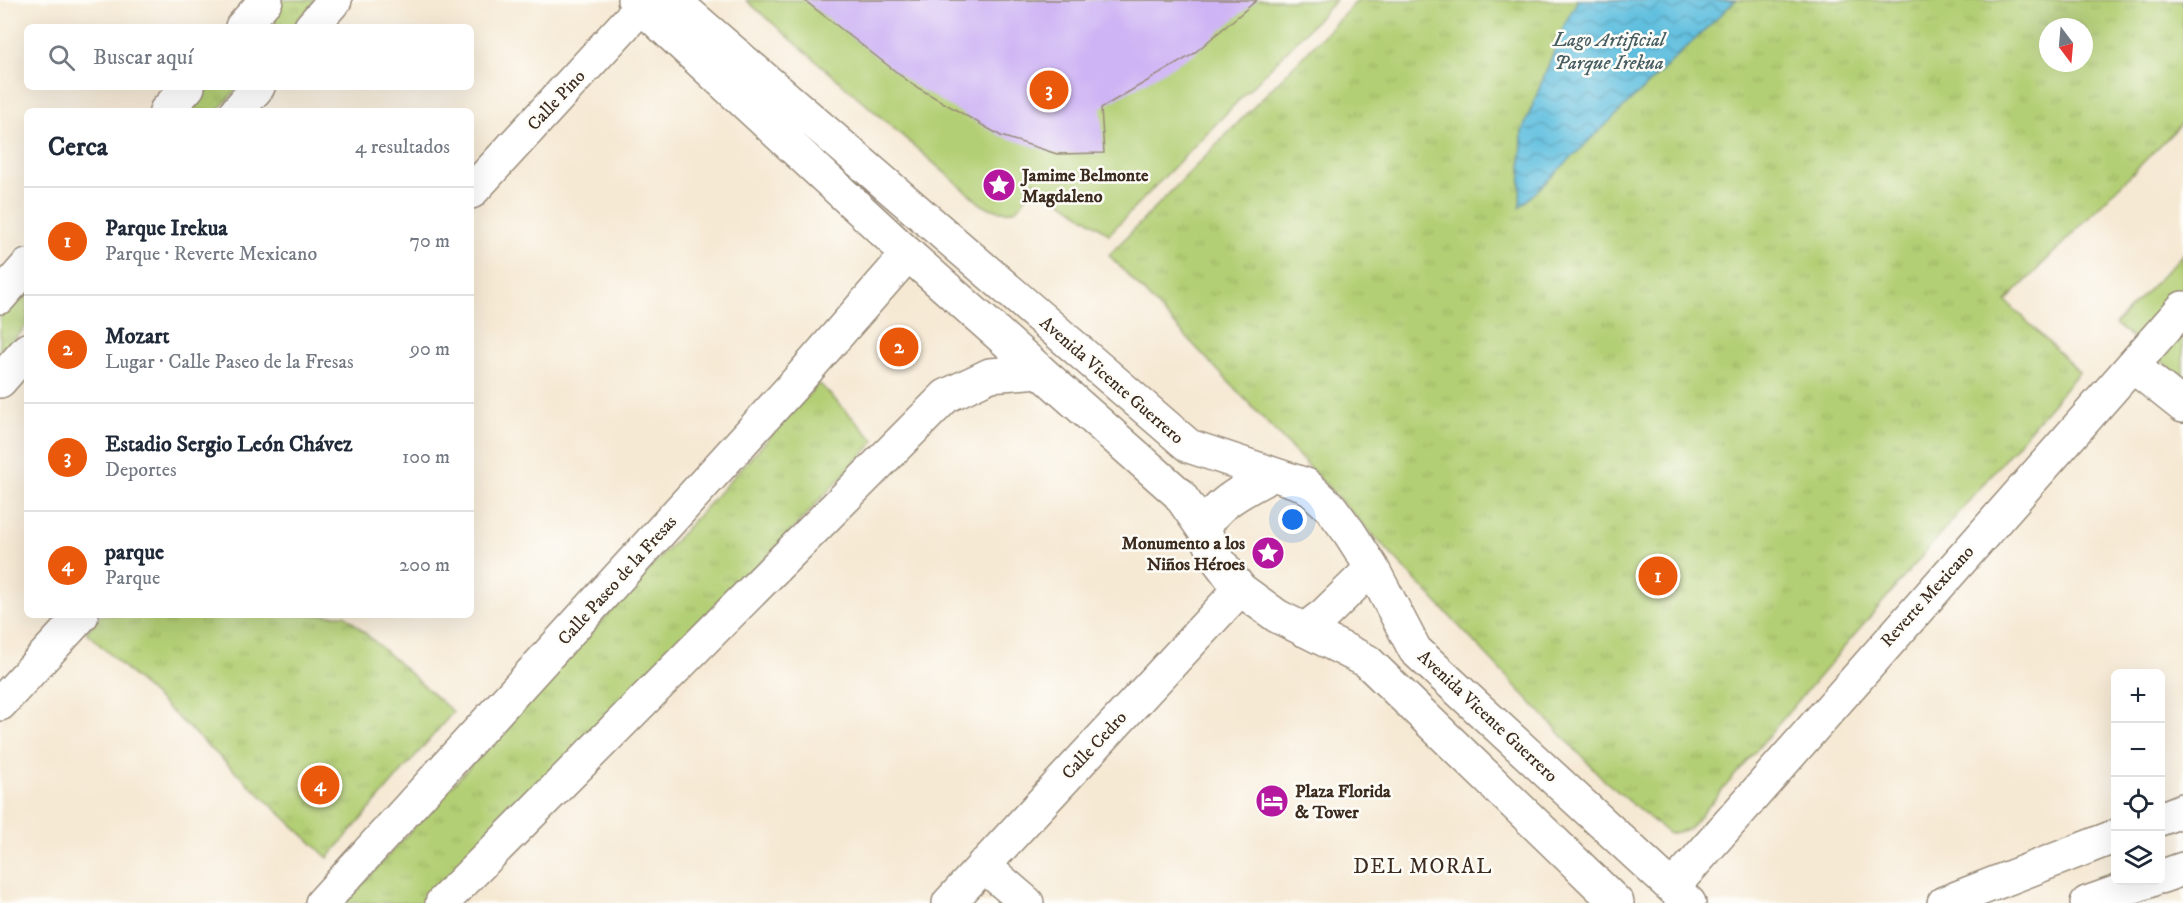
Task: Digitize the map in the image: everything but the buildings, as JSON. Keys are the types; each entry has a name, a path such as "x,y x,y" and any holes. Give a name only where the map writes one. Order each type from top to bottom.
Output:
{"main road":[{"path":"245,24 266,0"},
{"path":"314,24 334,0"},
{"name":"Avenida Vicente Guerrero","path":"673,0 1189,446 1306,485 1331,508 1372,568 1415,650 1681,895"},
{"path":"638,4 908,254 1179,494 1204,530 1218,560 1240,588 1277,616 1367,661 1617,903"},
{"name":"Calle Pino","path":"474,189 638,4"},
{"path":"169,108 185,90"},
{"path":"240,108 255,90"},
{"name":"Calle Paseo de la Fresas","path":"322,903 792,387 908,254"},
{"path":"0,297 24,269"},
{"name":"Reverte Mexicano","path":"1681,895 1905,621 2134,367 2183,308"},
{"path":"0,381 24,353"},
{"path":"2134,367 2183,406"},
{"path":"442,903 946,396 990,375 1040,371"},
{"path":"1204,530 1207,520 1220,507 1272,474"},
{"path":"1304,630 1325,614 1372,568"},
{"name":"Calle Cedro","path":"949,903 1240,588"},
{"path":"0,704 79,618"},
{"path":"2165,817 2183,810"},
{"path":"1944,903 2111,838"},
{"path":"983,865 1027,903"},
{"path":"2165,875 2183,869"},
{"path":"1983,903 2010,876"},
{"path":"2087,903 2137,885"}],"green space":[{"path":"266,0 316,0 295,24 246,24"},
{"path":"746,0 1336,0 1109,234 1033,181 1024,200 1015,210 1002,211 982,205"},
{"path":"1358,0 2183,0 2183,122 2006,301 2079,372 1689,829 1669,834 1605,781 1109,255"},
{"path":"187,90 236,90 220,108 172,108"},
{"path":"2183,254 2183,378 2115,324"},
{"path":"24,277 24,328 0,356 0,305"},
{"path":"819,383 875,441 444,903 345,903"},
{"path":"98,618 348,618 453,712 328,858 86,632"}],"water":[{"name":"Lago Artificial Parque Irekua","path":"1578,0 1736,0 1520,207 1522,132 1565,23"}],"place":[{"name":"Estadio Sergio León Chávez","path":"1049,90"},
{"name":"Jamime Belmonte Magdaleno","path":"999,185"},
{"name":"Mozart","path":"899,347"},
{"name":"Monumento a los Niños Héroes","path":"1268,553"},
{"name":"Parque Irekua","path":"1658,576"},
{"name":"parque","path":"320,785"},
{"name":"Plaza Florida & Tower","path":"1272,801"}],"district":[{"name":"DEL MORAL","path":"1423,866"}]}
